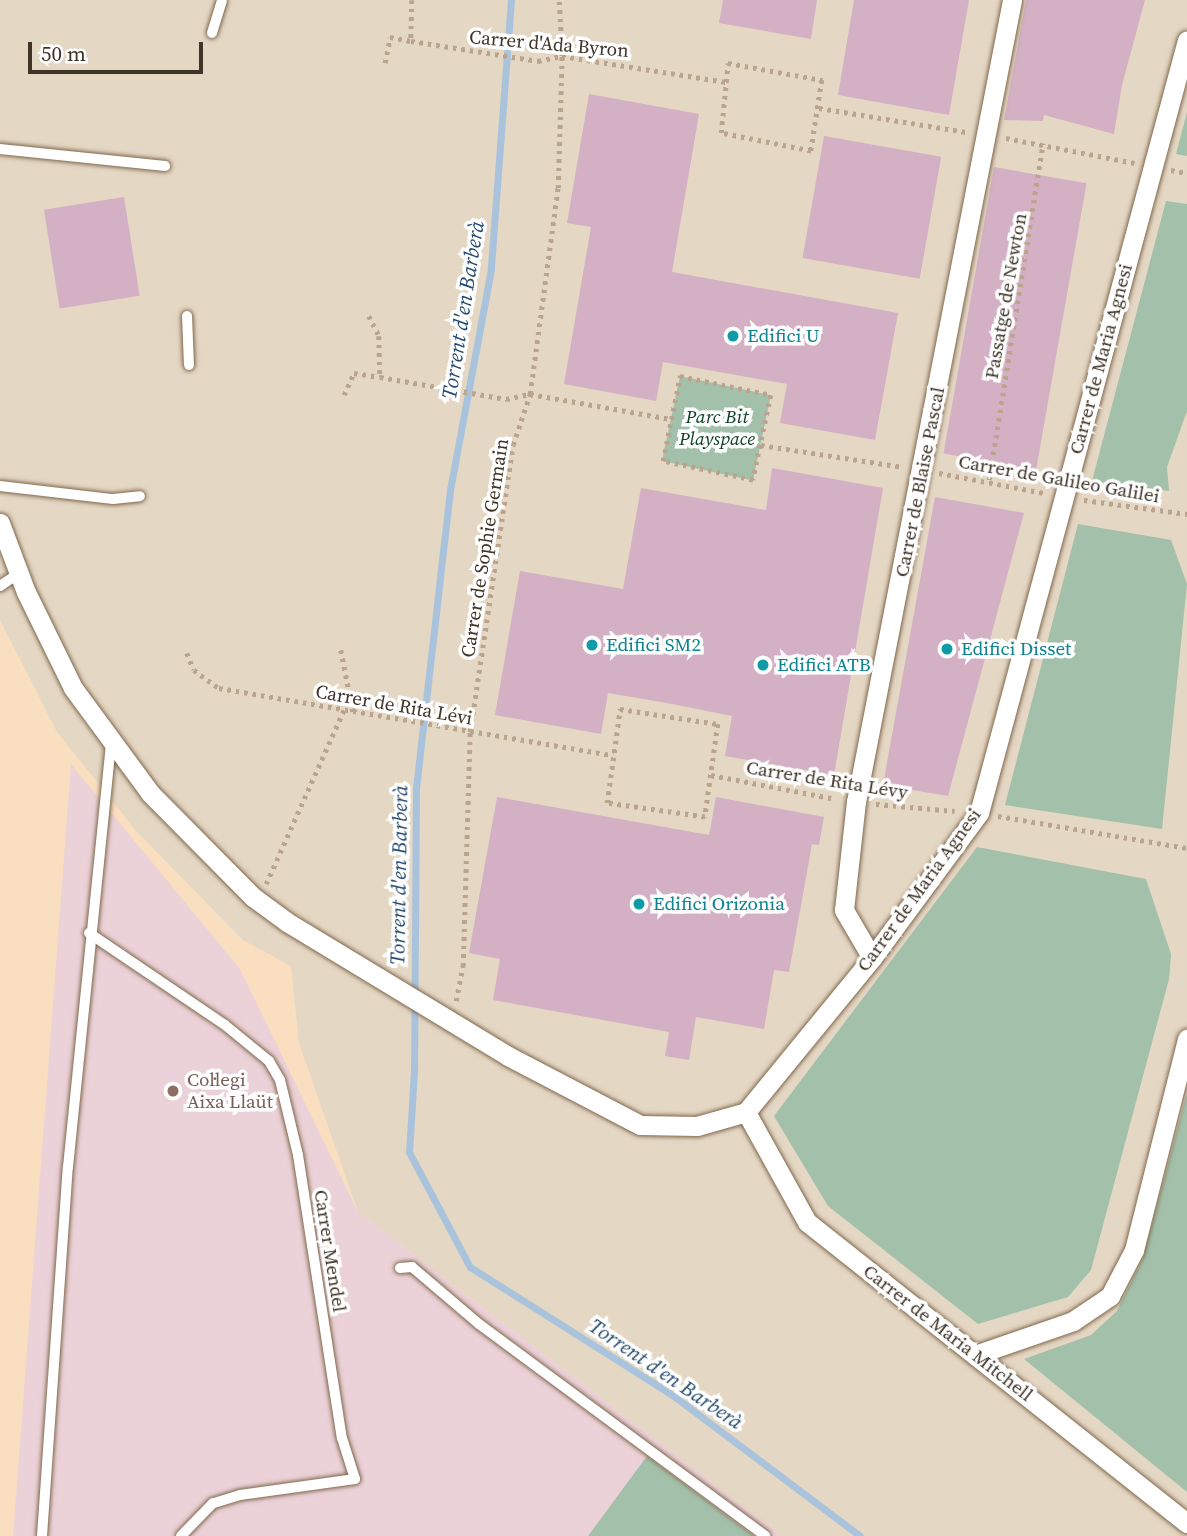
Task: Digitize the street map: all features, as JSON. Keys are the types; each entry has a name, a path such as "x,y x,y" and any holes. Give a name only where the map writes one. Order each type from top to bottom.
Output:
{"street":[{"name":"Carrer de Blaise Pascal","path":"872,958 844,910 856,802 1012,0"},
{"name":"Carrer de Maria Agnesi","path":"746,1112 872,958 979,813 1187,40"},
{"path":"0,523 19,572 73,688 150,793 210,858 253,897 341,956 444,1015 508,1056 640,1125 697,1126 746,1112"},
{"path":"975,1355 1073,1321 1110,1296 1135,1250 1187,1039"},
{"name":"Carrer de Maria Mitchell","path":"746,1112 807,1222 1187,1523"}],"lane":[{"path":"212,33 222,0"},
{"path":"0,149 165,166"},
{"path":"187,316 189,365"},
{"path":"0,486 113,499 140,496"},
{"path":"0,586 19,572"},
{"path":"42,1536 89,933 111,741"},
{"name":"Carrer Mendel","path":"89,933 225,1026 269,1061 280,1080 298,1156 342,1438 355,1479 240,1495 213,1503 181,1536"},
{"path":"400,1268 412,1267 479,1324 765,1536"}],"path":[{"path":"385,63 390,37 411,41 412,0"},
{"name":"Carrer de Sophie Germain","path":"444,1015 463,966 470,732 513,445 530,394 558,188 562,56 559,0"},
{"name":"Carrer d'Ada Byron","path":"411,41 538,61 562,56 726,82"},
{"path":"728,63 822,80 811,151 721,133 726,82 728,63"},
{"name":"Passatge de Newton","path":"989,480 1043,143"},
{"path":"369,316 379,336 380,377"},
{"path":"344,395 354,373 506,398 530,394 671,419"},
{"path":"680,376 771,395 761,444 753,480 663,461 680,376"},
{"name":"Carrer de Galileo Galilei","path":"761,444 989,480 1065,497 1187,514"},
{"path":"341,650 353,712"},
{"name":"Carrer de Rita Lévi","path":"187,653 194,670 219,688 613,755"},
{"path":"620,709 718,724 711,775 705,817 607,803 620,709"},
{"path":"253,897 272,878 344,710"},
{"name":"Carrer de Rita Lévy","path":"711,775 856,802 979,813 1187,848"}],"shaded area":[{"path":"0,0 1187,0 1187,1536 782,1536 358,1212 299,1043 291,966 243,940 137,832 57,732 0,620"},
{"name":"Col·legi Aixa Llaüt","path":"71,764 240,969 358,1212 782,1536 13,1536"}],"green space":[{"path":"1187,112 1187,156 1176,154"},
{"path":"1166,201 1187,204 1187,411 1167,467 1169,491 1092,481"},
{"name":"Parc Bit Playspace","path":"680,376 771,395 753,480 662,461"},
{"path":"1078,524 1171,540 1187,584 1162,829 1005,805"},
{"path":"977,847 1146,879 1171,954 1169,979 1091,1270 1068,1297 978,1324 828,1206 774,1116"},
{"path":"1187,1093 1187,1492 1024,1359 1091,1335 1117,1311 1143,1258"},
{"path":"647,1456 754,1536 588,1536"}],"building":[{"path":"723,0 817,0 811,39 719,23"},
{"path":"854,0 969,0 949,115 838,95"},
{"path":"1026,0 1145,0 1122,85 1114,134 1044,115 1043,121 1004,120"},
{"name":"Edifici U","path":"589,94 699,114 672,272 898,313 875,440 780,423 787,384 663,362 656,401 564,384 591,227 567,223"},
{"path":"824,136 941,157 920,279 802,258"},
{"path":"994,167 1087,183 1036,470 943,454"},
{"path":"124,197 140,296 60,308 44,210"},
{"path":"772,468 883,488 834,775 725,756 732,716 667,703 608,693 601,734 495,715 520,571 623,589 641,488 766,510"},
{"name":"Edifici Disset","path":"935,497 1024,513 948,796 883,785"},
{"name":"Edifici Orizonia","path":"497,797 709,835 716,797 824,817 819,845 812,844 789,972 774,970 764,1029 696,1017 689,1060 665,1056 669,1032 493,1000 500,959 469,953"}],"waterway":[{"name":"Torrent d'en Barberà","path":"511,0 491,269 450,490 416,790 414,1071 409,1152 470,1267 671,1394 860,1536"}],"place":[{"name":"Edifici U","path":"733,336"},
{"name":"Edifici SM2","path":"592,645"},
{"name":"Edifici Disset","path":"947,649"},
{"name":"Edifici ATB","path":"763,665"},
{"name":"Edifici Orizonia","path":"639,904"},
{"name":"Col·legi Aixa Llaüt","path":"173,1091"}]}
